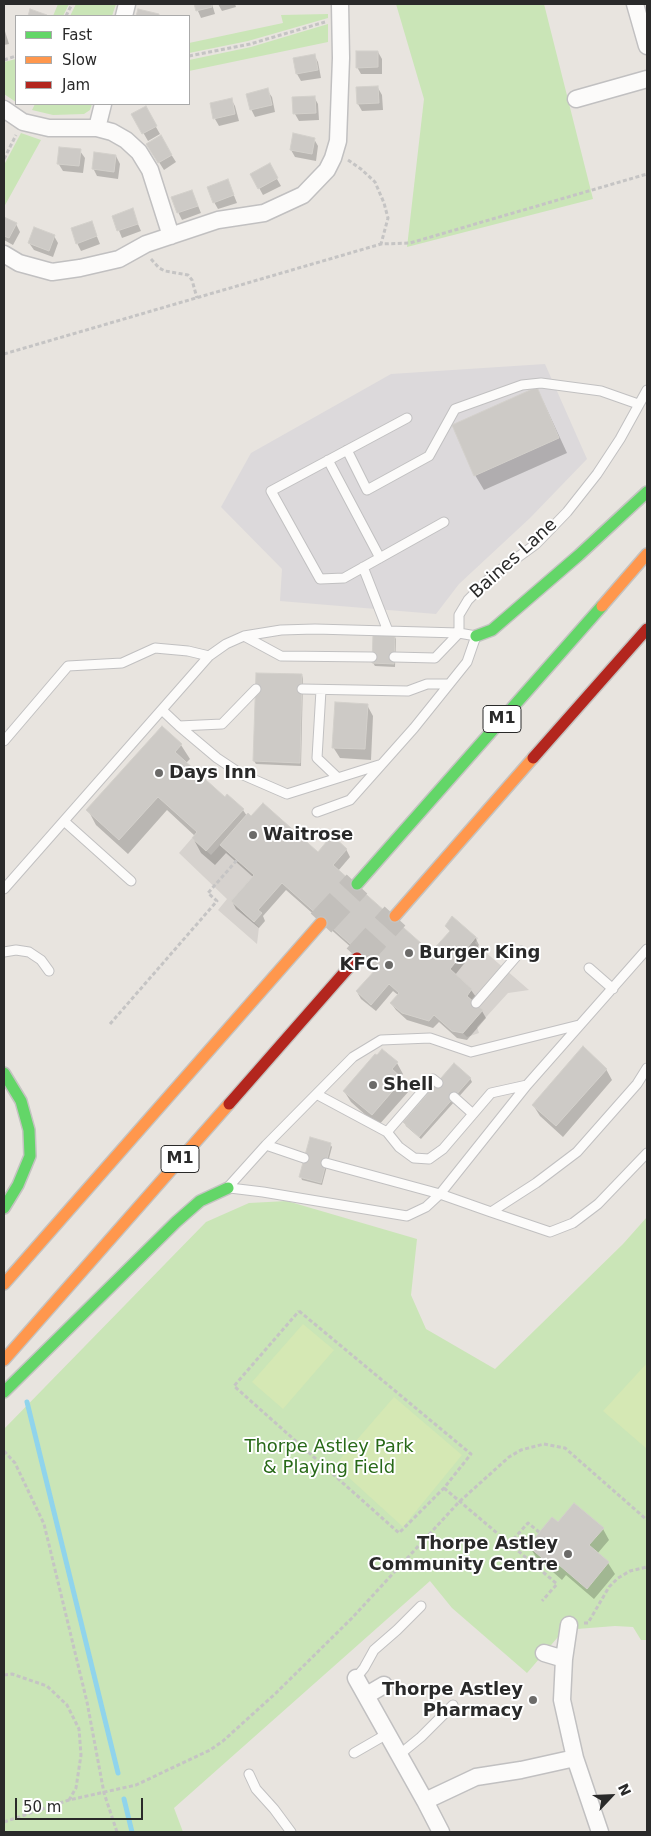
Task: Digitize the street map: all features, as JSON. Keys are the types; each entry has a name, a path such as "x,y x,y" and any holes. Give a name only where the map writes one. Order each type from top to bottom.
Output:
{"highway":[{"path":"476,636 492,630 579,556 647,492"},
{"name":"M1","path":"357,884 647,554"},
{"path":"395,916 647,629"},
{"path":"4,1284 321,922"},
{"name":"M1","path":"4,1360 357,958"},
{"path":"4,1072 21,1101 29,1130 30,1156 18,1185 4,1208"},
{"path":"4,1392 176,1222 200,1201 228,1188"}],"street":[{"path":"635,4 647,46"},
{"path":"4,254 19,262 52,272 80,268 119,259 146,244 218,220 264,213 303,195 327,170 338,141 340,11"},
{"path":"576,99 647,79"},
{"path":"97,128 103,105"},
{"path":"4,109 23,122 49,128 97,128 112,132 126,140 139,152 150,170 171,236"},
{"path":"569,1625 564,1659 562,1700 575,1758 600,1832"},
{"path":"544,1653 564,1659"},
{"path":"356,1678 441,1832"},
{"path":"367,1695 384,1685"},
{"path":"425,1801 476,1777 575,1758"}],"lane":[{"path":"347,450 367,490 429,456 455,408 522,385 541,383 601,391 638,404"},
{"name":"Baines Lane","path":"459,633 459,614 468,600 492,576 536,544 567,512 597,474 620,439 647,390"},
{"path":"407,418 271,491 320,579 344,578 444,522"},
{"path":"328,460 380,558"},
{"path":"363,567 388,631"},
{"path":"4,889 209,656 226,644 244,636 281,630 314,628 459,633 476,636 467,662 414,728 350,800 317,812"},
{"path":"394,657 435,658 459,633"},
{"path":"244,636 281,656 372,657"},
{"path":"4,741 68,666 122,662 155,648 188,651 209,656"},
{"path":"302,690 408,691 427,684 448,684"},
{"path":"179,726 222,724 256,689"},
{"path":"321,690 317,758 338,778"},
{"path":"162,710 217,758 241,774 287,794 380,765"},
{"path":"64,821 131,880"},
{"path":"228,1188 407,1216 426,1207 440,1194 527,1085 647,949"},
{"path":"4,952 16,950 29,952 41,960 49,971"},
{"path":"476,1003 520,951"},
{"path":"589,968 613,989"},
{"path":"228,1188 266,1145 318,1095 352,1058 381,1040 430,1038 471,1052 580,1025"},
{"path":"491,1212 536,1184 577,1152 637,1084 647,1068"},
{"path":"388,1132 433,1079 438,1083"},
{"path":"318,1095 388,1132 399,1147 414,1158 429,1159 444,1149 491,1093 527,1085"},
{"path":"454,1097 473,1114"},
{"path":"266,1145 304,1158"},
{"path":"326,1163 440,1194 550,1232 574,1223 592,1209 647,1154"},
{"path":"356,1678 374,1650 421,1606"},
{"path":"399,1755 421,1737 453,1705"},
{"path":"354,1753 387,1734"},
{"path":"248,1774 256,1789 291,1832"}],"path":[{"path":"190,56 250,44 340,11"},
{"path":"333,158 348,160 361,168 375,182 388,218 381,244"},
{"path":"4,354 381,244 410,243 647,174"},
{"path":"146,244 149,256 159,268 188,276 192,280 198,298"},
{"path":"110,1024 217,901 208,893 237,860"},
{"path":"299,1311 471,1454 444,1488 399,1533 234,1386 299,1311"},
{"path":"4,1822 69,1800 136,1785 210,1750 223,1741 276,1693 346,1624 459,1502 509,1457 521,1450 544,1444 565,1448 647,1520"},
{"path":"4,1452 15,1463 44,1524 87,1702 104,1793 116,1832"},
{"path":"444,1488 557,1584 542,1602"},
{"path":"509,1544 528,1523 539,1532"},
{"path":"569,1625 588,1623 609,1587 618,1578 630,1571 647,1567"},
{"path":"4,1675 12,1674 47,1686 67,1704 79,1729 81,1755 76,1788 69,1800"}],"shaded area":[{"path":"545,364 587,459 530,518 459,584 436,614 280,601 282,569 221,507 251,453 391,374"},
{"path":"192,838 211,855 220,845 254,875 231,901 259,927 257,944 218,910 227,899 179,853"},
{"path":"476,937 478,938 475,943 529,990 508,993 477,1027 479,1033 467,1037 463,1033 483,1010 467,996 472,989 450,969"}],"green space":[{"path":"58,4 69,4 64,15 53,15"},
{"path":"76,4 116,4 112,15 70,15"},
{"path":"396,4 544,4 593,199 407,247 424,99"},
{"path":"328,14 328,18 248,41 190,53 190,43 283,23 281,15"},
{"path":"328,24 328,42 190,71 190,60 251,47"},
{"path":"15,59 15,101 4,94 4,62"},
{"path":"34,105 92,105 90,110 84,114 53,115 32,110"},
{"path":"21,133 41,140 4,207 4,165"},
{"name":"Thorpe Astley Park & Playing Field","path":"287,1201 417,1239 411,1295 426,1329 495,1369 623,1244 647,1217 647,1640 641,1640 633,1627 615,1626 564,1630 527,1673 452,1608 430,1581 174,1808 183,1832 4,1832 4,1429 206,1222 249,1203"},
{"path":"303,1324 334,1350 283,1409 252,1382"},
{"path":"647,1363 647,1449 603,1411"},
{"path":"394,1397 462,1455 403,1527 335,1465"}],"building":[{"path":"194,4 211,4 212,7 196,11"},
{"path":"30,9 47,15 28,15"},
{"path":"138,9 159,14 159,15 136,15"},
{"path":"356,51 378,51 378,67 356,68"},
{"path":"315,54 318,70 296,74 293,58"},
{"path":"378,86 379,103 357,104 356,87"},
{"path":"268,88 272,105 250,110 246,94"},
{"path":"315,96 316,113 293,114 292,97"},
{"path":"232,98 235,114 213,119 210,103"},
{"path":"146,106 157,126 142,134 131,114"},
{"path":"293,133 315,138 312,154 290,150"},
{"path":"161,135 172,155 158,163 146,144"},
{"path":"59,147 81,149 79,166 57,164"},
{"path":"94,152 116,155 114,172 92,169"},
{"path":"270,163 278,178 258,189 250,174"},
{"path":"228,179 234,195 213,203 207,187"},
{"path":"192,190 198,206 177,213 171,197"},
{"path":"133,208 138,224 117,231 112,216"},
{"path":"4,217 17,223 9,238 4,236"},
{"path":"92,221 97,236 76,244 71,228"},
{"path":"34,227 55,235 49,251 28,243"},
{"path":"537,387 559,438 474,476 452,425"},
{"path":"373,634 395,635 394,664 372,663"},
{"path":"256,673 302,674 300,763 253,761"},
{"path":"335,702 368,704 365,749 332,748"},
{"name":"Days Inn","path":"162,726 182,744 175,752 225,797 227,794 244,809 206,851 192,838 197,832 158,797 119,840 86,810"},
{"path":"263,803 318,852 332,835 347,849 333,865 431,952 450,931 445,926 452,916 476,937 450,969 472,989 467,996 483,1010 463,1033 452,1031 434,1015 429,1021 402,1013 390,1003 399,993 389,984 371,1005 356,991 377,968 282,883 258,910 262,913 254,922 231,901 254,875 220,845 248,813 251,816"},
{"path":"583,1046 607,1069 556,1126 532,1105"},
{"name":"Shell","path":"382,1049 398,1062 392,1069 403,1079 372,1115 343,1091 375,1054 377,1055"},
{"path":"454,1063 471,1078 419,1137 403,1122"},
{"path":"310,1137 331,1143 321,1183 299,1177"},
{"name":"Thorpe Astley Community Centre","path":"574,1503 604,1528 589,1545 609,1562 587,1589 559,1565 555,1569 528,1546 552,1517 558,1522"}],"waterway":[{"path":"27,1402 118,1773"},
{"path":"124,1799 132,1832"}],"tunnel":[{"path":"321,923 357,884"},
{"path":"357,958 395,916"}],"traffic: fast":[{"path":"476,636 492,630 579,555 647,492"},
{"path":"357,884 602,606"},
{"path":"4,1073 21,1101 29,1130 30,1156 18,1185 4,1208"},
{"path":"4,1392 176,1222 200,1201 228,1188"}],"traffic: slow":[{"path":"602,606 647,554"},
{"path":"395,916 533,758"},
{"path":"4,1284 321,923"},
{"path":"4,1360 229,1104"}],"traffic: jam":[{"path":"533,758 647,629"},
{"path":"229,1104 357,958"}],"place":[{"name":"Days Inn","path":"159,773"},
{"name":"Waitrose","path":"253,835"},
{"name":"Burger King","path":"409,953"},
{"name":"KFC","path":"389,965"},
{"name":"Shell","path":"373,1085"},
{"name":"Thorpe Astley Community Centre","path":"568,1554"},
{"name":"Thorpe Astley Pharmacy","path":"533,1700"}]}
